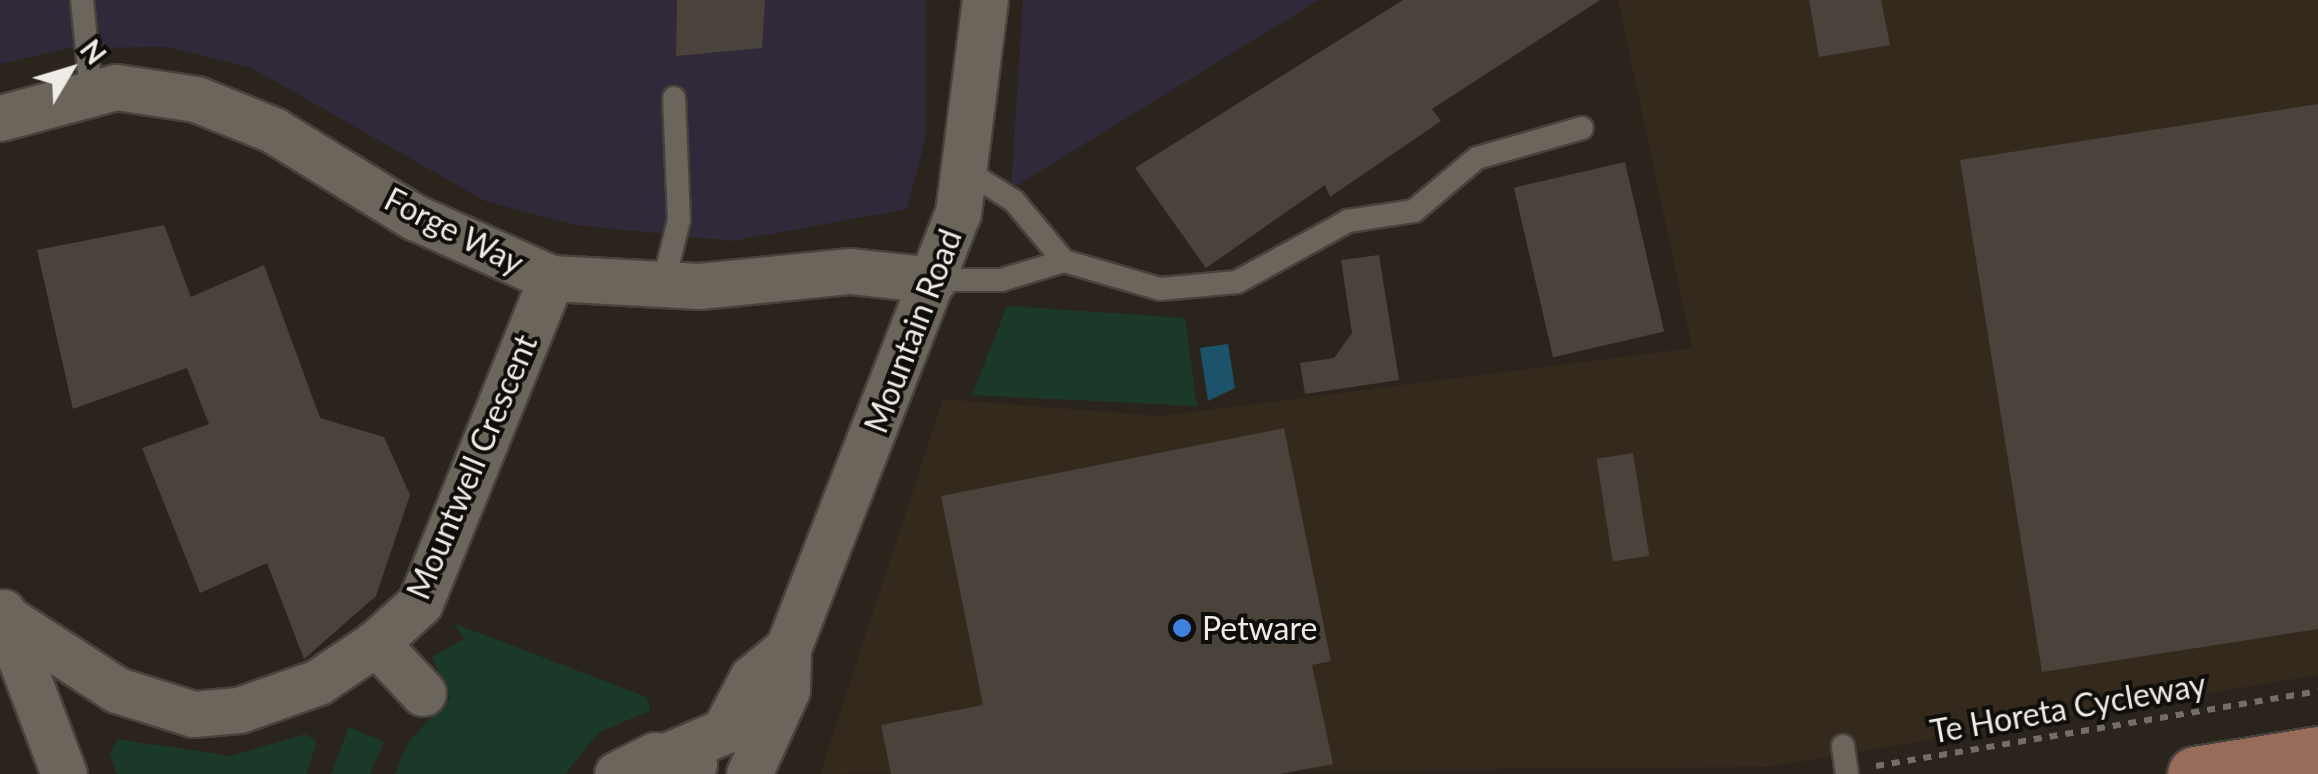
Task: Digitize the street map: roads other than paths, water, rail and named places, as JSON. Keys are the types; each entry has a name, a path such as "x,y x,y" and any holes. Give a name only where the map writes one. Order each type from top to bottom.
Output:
{"main road":[{"path":"2195,774 2318,754"}],"street":[{"name":"Mountain Road","path":"749,774 787,690 788,648 934,280 968,172 985,0"},
{"name":"Forge Way","path":"0,118 91,92 196,99 273,130 414,217 552,278 663,285 850,271 934,280"},
{"name":"Mountwell Crescent","path":"3,610 117,690 193,714 239,710 302,688 376,643 420,603 552,278"},
{"path":"3,610 64,774"},
{"path":"376,643 423,693"},
{"name":"Mountain Road","path":"618,774 686,765 724,731 752,678 788,648"}],"lane":[{"path":"82,0 91,92"},
{"path":"663,285 678,246 674,98"},
{"path":"934,280 1001,280 1064,262 1160,288 1237,282 1348,221 1414,211 1478,158 1582,128"},
{"path":"968,172 1014,201 1064,262"},
{"path":"1843,746 1847,772"}],"water":[{"path":"1228,344 1235,388 1208,401 1200,348"}],"place":[{"name":"Petware","path":"1182,628"}]}
